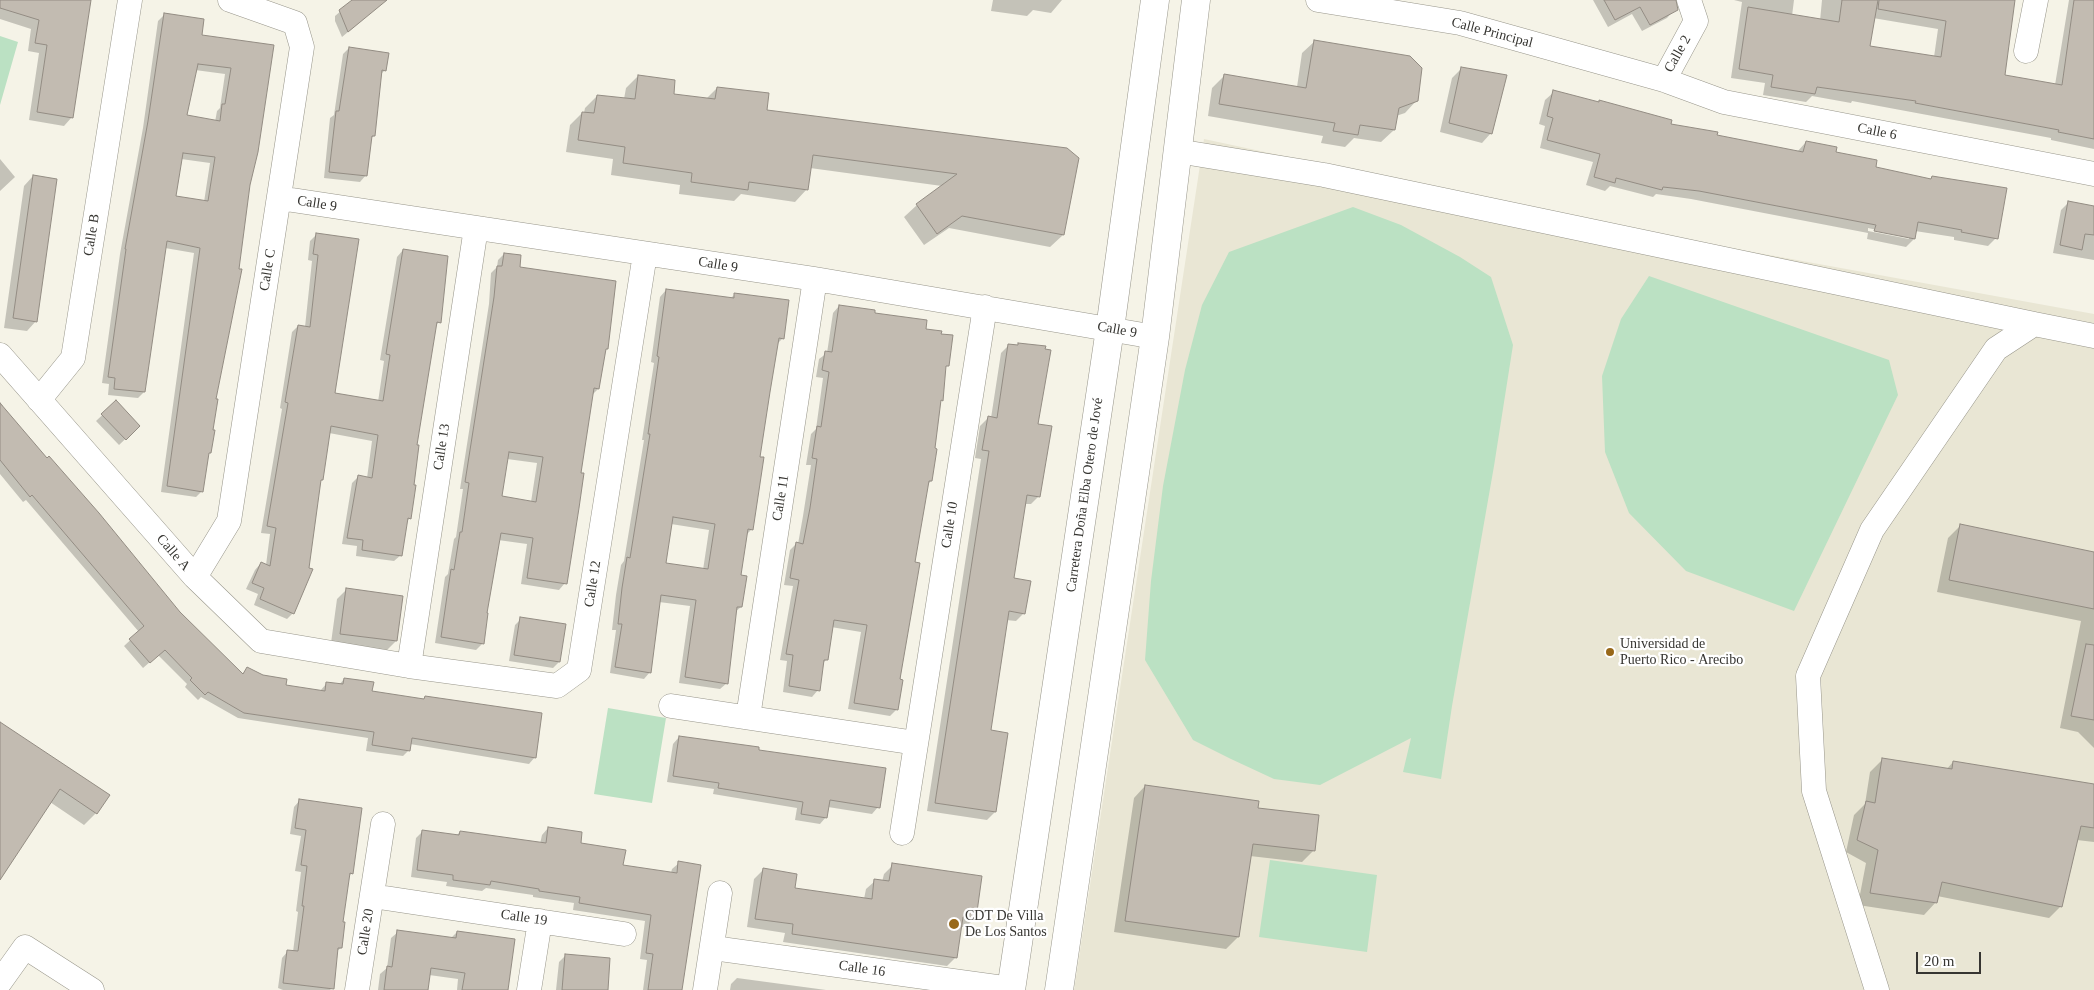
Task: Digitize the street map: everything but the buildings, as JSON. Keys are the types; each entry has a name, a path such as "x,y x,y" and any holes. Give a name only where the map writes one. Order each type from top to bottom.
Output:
{"street":[{"name":"Calle B","path":"39,400 72,358 130,0"},
{"name":"Calle C","path":"194,577 229,521 302,47 295,23 230,0"},
{"name":"Carretera Doña Elba Otero de Jové","path":"1011,990 1110,329 1155,0"},
{"path":"1059,990 1155,337 1196,0"},
{"name":"Calle Principal","path":"1318,0 1460,23 1664,80"},
{"name":"Calle 2","path":"1664,80 1696,22 1689,0"},
{"path":"2026,51 2036,0"},
{"name":"Calle 6","path":"1664,80 1724,102 2094,174"},
{"path":"1140,108 1167,144 1178,151 1324,175 2094,336"},
{"name":"Calle 9","path":"279,198 814,279 1155,337"},
{"name":"Calle 13","path":"409,666 476,228"},
{"name":"Calle 12","path":"339,654 409,666 557,686 579,670 645,254"},
{"name":"Calle 11","path":"748,717 814,279"},
{"name":"Calle 10","path":"902,833 985,307"},
{"path":"1877,990 1814,791 1808,676 1872,530 1996,349 2034,324"},
{"path":"0,355 39,400"},
{"name":"Calle A","path":"39,400 194,577 260,640 339,654"},
{"path":"671,706 916,743"},
{"path":"372,896 383,824"},
{"path":"705,990 720,893"},
{"name":"Calle 20","path":"357,990 372,896 425,904"},
{"name":"Calle 19","path":"425,904 624,934"},
{"path":"529,990 540,921"},
{"path":"0,982 25,947 92,990"},
{"name":"Calle 16","path":"712,948 879,980 1011,990"}],"shaded area":[{"name":"Universidad de Puerto Rico - Arecibo","path":"1204,139 1615,227 2094,314 2094,990 1074,990"}],"green space":[{"path":"0,36 18,42 0,105"},
{"path":"1353,207 1401,225 1460,257 1491,277 1513,345 1441,779 1403,772 1411,738 1320,785 1274,779 1193,740 1145,660 1151,581 1163,486 1185,370 1202,305 1229,252"},
{"path":"1649,276 1889,360 1898,395 1794,611 1686,571 1629,513 1605,452 1602,376 1621,319"},
{"path":"608,708 666,718 652,803 594,794"},
{"path":"1270,860 1377,875 1367,952 1259,937"}],"place":[{"name":"Universidad de Puerto Rico - Arecibo","path":"1610,652"},
{"name":"CDT De Villa De Los Santos","path":"954,924"}]}
